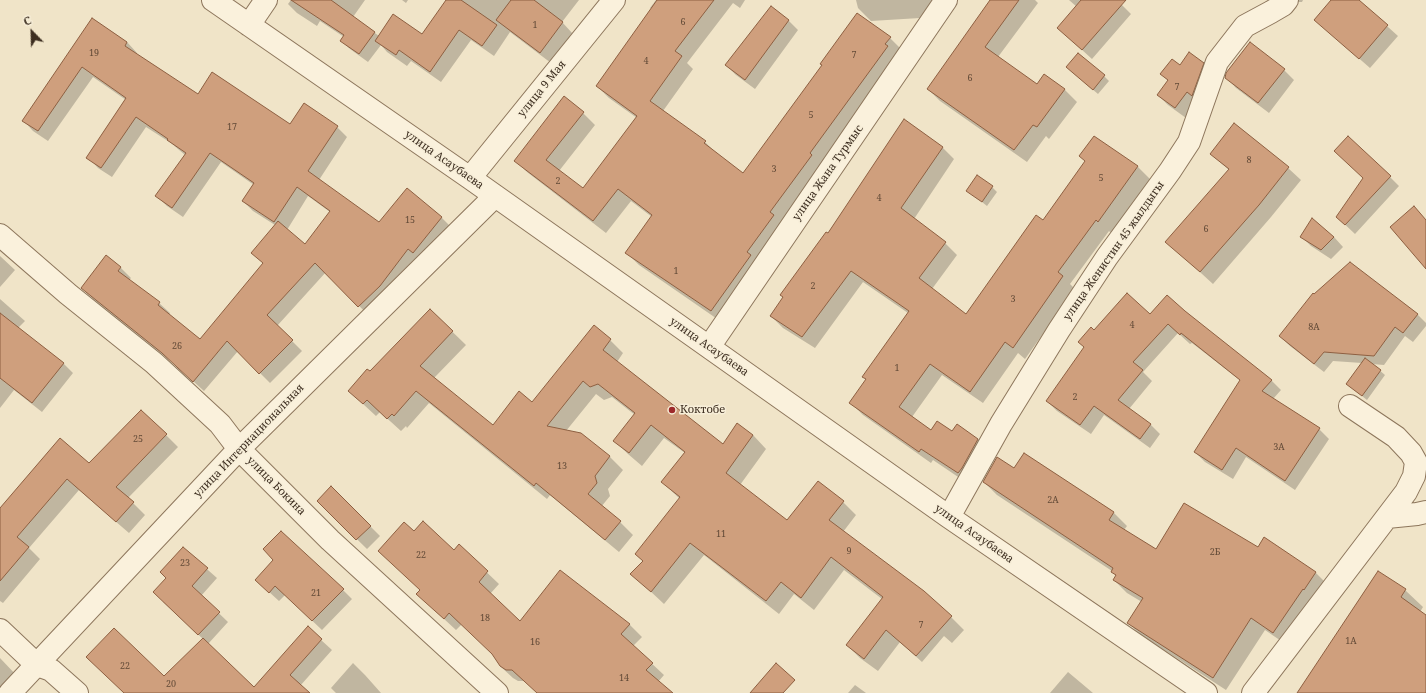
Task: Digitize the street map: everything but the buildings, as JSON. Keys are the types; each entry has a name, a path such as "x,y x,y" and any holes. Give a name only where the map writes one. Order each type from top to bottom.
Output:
{"street":[{"name":"улица Асаубаева","path":"213,0 470,178 949,517 1206,693"},
{"path":"249,25 266,0"},
{"name":"улица 9 Мая","path":"470,178 614,0"},
{"name":"улица Жана Турмыс","path":"708,347 946,0"},
{"name":"улица Женистин 45 жылдыгы","path":"949,517 1001,424 1059,330 1107,256 1170,171 1189,142 1217,62 1245,26 1271,12 1287,0"},
{"name":"улица Интернациональная","path":"10,693 239,448 495,196"},
{"name":"улица Бокина","path":"0,235 68,294 154,363 220,424 239,448 330,540 498,693"},
{"path":"1253,693 1406,492 1414,476 1416,462 1411,454 1396,438 1350,406"},
{"path":"1387,517 1426,512"},
{"path":"0,630 37,665 51,670 77,693"}],"place":[{"name":"Коктобе","path":"672,410"}]}
